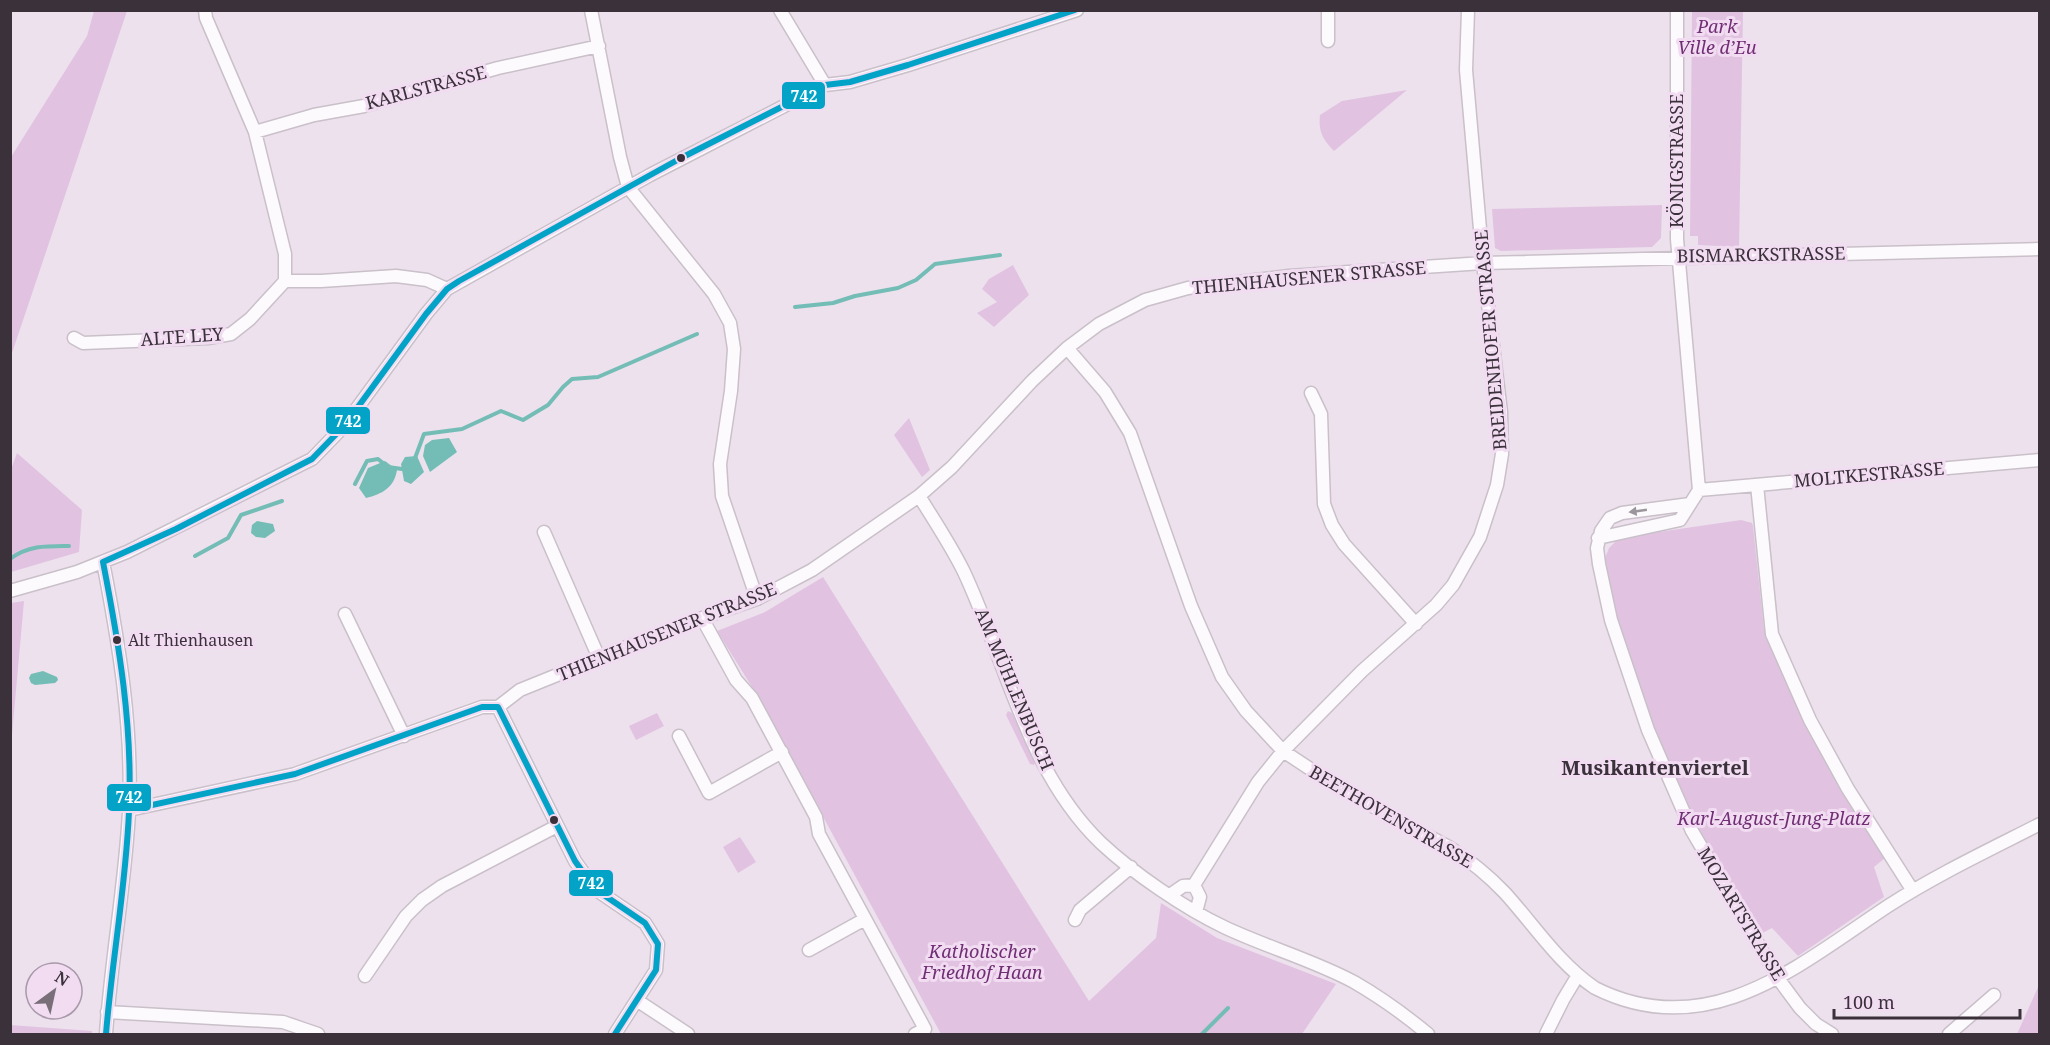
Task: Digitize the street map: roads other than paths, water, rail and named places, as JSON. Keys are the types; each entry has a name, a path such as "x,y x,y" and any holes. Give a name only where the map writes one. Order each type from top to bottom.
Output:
{"street":[{"path":"205,10 206,18 255,132 285,254 285,281 396,276 427,280 447,289"},
{"path":"591,10 620,158 628,187 714,294 730,323 734,349 731,391 720,464 722,496 757,599"},
{"path":"780,10 825,85"},
{"path":"10,591 103,562 176,529 312,459 344,426 447,289 628,187 825,85 850,82 1077,10"},
{"path":"1328,41 1329,10"},
{"name":"BREIDENHOFER STRASSE","path":"1194,885 1258,782 1282,752 1362,671 1442,598 1467,563 1480,537 1497,485 1502,454 1501,412 1483,263 1466,70 1468,10"},
{"name":"KÖNIGSTRASSE","path":"1677,10 1677,239 1699,490"},
{"name":"KARLSTRASSE","path":"255,132 314,115 364,106 498,68 599,46"},
{"name":"BISMARCKSTRASSE","path":"1483,263 2040,249"},
{"name":"THIENHAUSENER STRASSE","path":"129,810 295,774 482,707 498,707 520,690 702,618 757,599 812,570 919,496 952,467 1032,381 1067,348 1099,324 1136,305 1188,288 1289,276 1363,273 1483,263"},
{"name":"ALTE LEY","path":"74,338 83,343 208,338 231,334 250,319 285,281"},
{"name":"BEETHOVENSTRASSE","path":"1067,348 1105,392 1130,433 1191,606 1222,677 1246,711 1282,752 1342,790 1465,857 1504,892 1578,975 1596,988 1623,1002 1653,1011 1689,1014 1716,1010 1748,999 1780,981 1913,891 2040,824"},
{"path":"1311,393 1321,414 1324,504 1332,525 1344,543 1416,624"},
{"name":"MOLTKESTRASSE","path":"1699,490 2040,460"},
{"path":"1757,485 1772,634 1810,720 1848,789 1913,891"},
{"path":"1598,538 1680,520 1699,490"},
{"name":"AM MÜHLENBUSCH","path":"919,496 962,569 1036,749 1077,815 1101,842 1131,867 1196,912 1224,927 1354,982 1402,1012 1428,1035"},
{"path":"1598,538 1610,518 1614,516 1690,504"},
{"path":"544,532 599,658"},
{"name":"MOZARTSTRASSE","path":"1598,538 1599,564 1611,620 1648,730 1692,831 1780,981 1800,1008 1816,1024 1832,1035"},
{"path":"103,562 127,708 129,810 125,869 106,1035"},
{"path":"345,614 404,736"},
{"path":"702,618 736,680 752,698 782,752 816,817 819,834 925,1029 915,1035"},
{"path":"498,707 557,826 588,882 645,923 658,944 656,970 615,1035"},
{"path":"679,736 709,793 782,752"},
{"path":"365,976 406,916 422,900 442,886 557,826"},
{"path":"1075,920 1080,910 1131,867"},
{"path":"1170,895 1183,886 1194,885 1200,897 1196,912"},
{"path":"808,950 865,919"},
{"path":"1546,1035 1578,975"},
{"path":"1949,1035 1994,995"},
{"path":"638,1000 688,1035"},
{"path":"107,1012 283,1022 318,1035"}],"waterway":[{"path":"795,307 833,303 855,296 898,288 916,280 935,264 1000,255"},
{"path":"415,458 424,434 462,429 501,411 523,420 548,405 572,379 598,377 697,334"},
{"path":"355,484 367,461 378,459 388,467 402,469 405,467"},
{"path":"195,556 228,538 241,515 282,501"},
{"path":"10,559 31,549 46,546 69,546"},
{"path":"1202,1034 1228,1008"}],"place":[{"name":"Alt Thienhausen","path":"117,640"}],"district":[{"name":"Musikantenviertel","path":"1655,768"}],"park label":[{"name":"Park Ville d’Eu","path":"1717,37"},
{"name":"Karl-August-Jung-Platz","path":"1774,819"},
{"name":"Katholischer Friedhof Haan","path":"982,962"}]}
